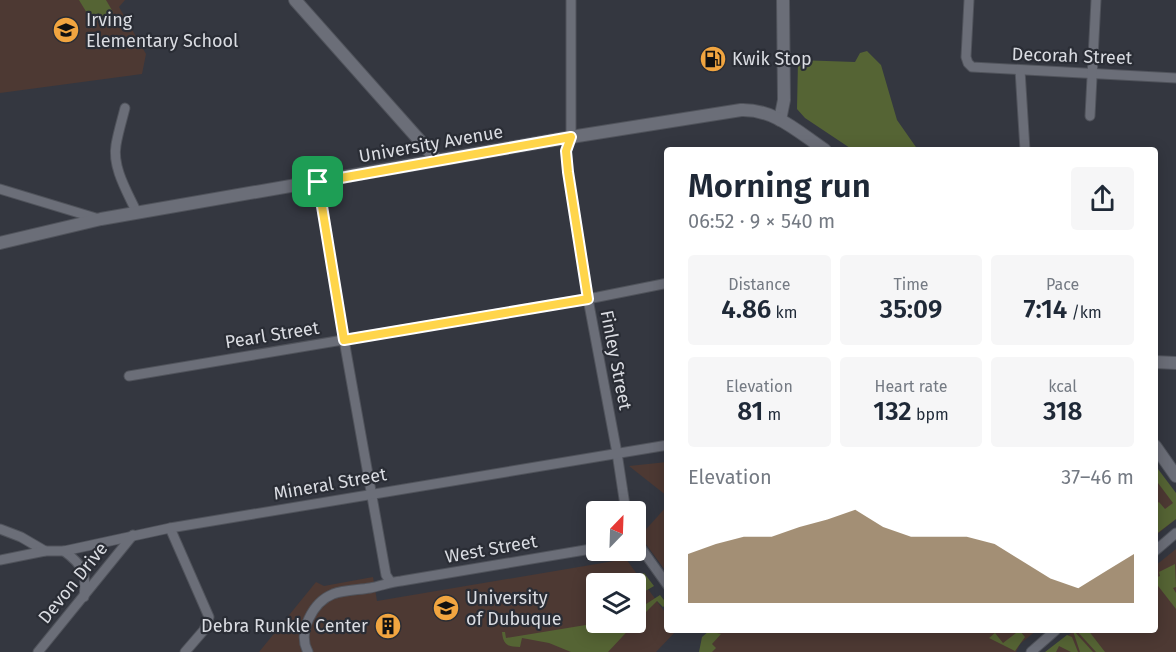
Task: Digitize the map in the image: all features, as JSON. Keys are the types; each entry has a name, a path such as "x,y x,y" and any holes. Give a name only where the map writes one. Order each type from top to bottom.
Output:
{"main road":[{"path":"295,0 437,160"},
{"path":"780,120 784,100 783,0"},
{"name":"University Avenue","path":"0,243 101,219 571,137 741,110 766,112 820,147"},
{"path":"1158,362 1176,363"},
{"path":"1158,450 1176,476"}],"street":[{"name":"Finley Street","path":"571,0 571,137 566,151 568,172 624,501"},
{"name":"Decorah Street","path":"969,0 966,50 968,63 978,69 1092,72 1176,78"},
{"path":"1090,116 1096,0"},
{"path":"1020,70 1025,147"},
{"path":"125,108 115,147 116,157 121,178 137,213"},
{"path":"318,182 386,575 390,581"},
{"path":"0,189 101,219"},
{"name":"Pearl Street","path":"129,376 588,299 664,284"},
{"name":"Mineral Street","path":"0,560 45,551 64,551 170,528 664,446"},
{"path":"170,528 208,612 204,630 185,652"},
{"path":"0,529 21,537 45,551"},
{"path":"1158,548 1176,533"},
{"name":"Devon Drive","path":"38,652 133,535"},
{"name":"West Street","path":"308,652 304,640 308,619 325,599 338,593 381,586 390,581 586,550"},
{"path":"64,551 81,567 86,582 83,598"},
{"path":"646,555 664,580"},
{"path":"1031,652 1053,633"}],"shaded area":[{"name":"Irving Elementary School","path":"0,0 125,0 119,7 146,54 142,74 0,93"},
{"path":"664,462 664,494 629,466"},
{"path":"1158,475 1176,500 1176,519 1158,534"},
{"path":"664,509 664,569 646,544 646,529"},
{"path":"1176,549 1176,652 1047,652 1071,633 1158,633 1158,564"},
{"name":"University of Dubuque","path":"614,561 627,561 636,573 586,573 586,633 646,633 646,586 664,611 664,633 674,633 656,652 259,652 316,582 324,586 373,577 377,601"},
{"path":"716,633 1033,633 1020,644 1016,652 699,652"}],"green space":[{"path":"79,0 106,0 113,12 93,23"},
{"path":"867,51 881,65 897,120 916,147 848,147 805,118 797,109 798,60 855,62 860,53"},
{"path":"1158,469 1176,493 1176,519 1158,533 1158,503 1165,509 1173,503 1158,483"},
{"path":"1175,564 1176,587 1173,588 1176,593 1176,609 1158,586 1159,572"},
{"path":"646,576 654,586 646,591"},
{"path":"660,595 664,600 664,606 657,601 646,612 646,604"},
{"path":"586,625 586,633 626,633 608,652 571,652 549,643 522,638 520,647 512,646 505,642 502,632 505,632 506,638"},
{"path":"707,633 721,634 712,644 716,648 712,652 699,652 702,637"},
{"path":"995,633 1003,643 1016,633 1022,633 1025,637 1015,651 989,638"},
{"path":"1074,633 1093,652 1080,652"},
{"path":"1079,633 1090,633 1105,652 1096,652"},
{"path":"1067,635 1072,637 1078,652 1071,652 1059,646 1056,652 1045,652"}],"place":[{"name":"Irving Elementary School","path":"66,30"},
{"name":"Kwik Stop","path":"713,59"},
{"name":"University of Dubuque","path":"446,608"},
{"name":"Debra Runkle Center","path":"388,626"}],"route":[{"path":"571,137 566,151 568,172 588,299 344,340 318,182 571,137"}]}
